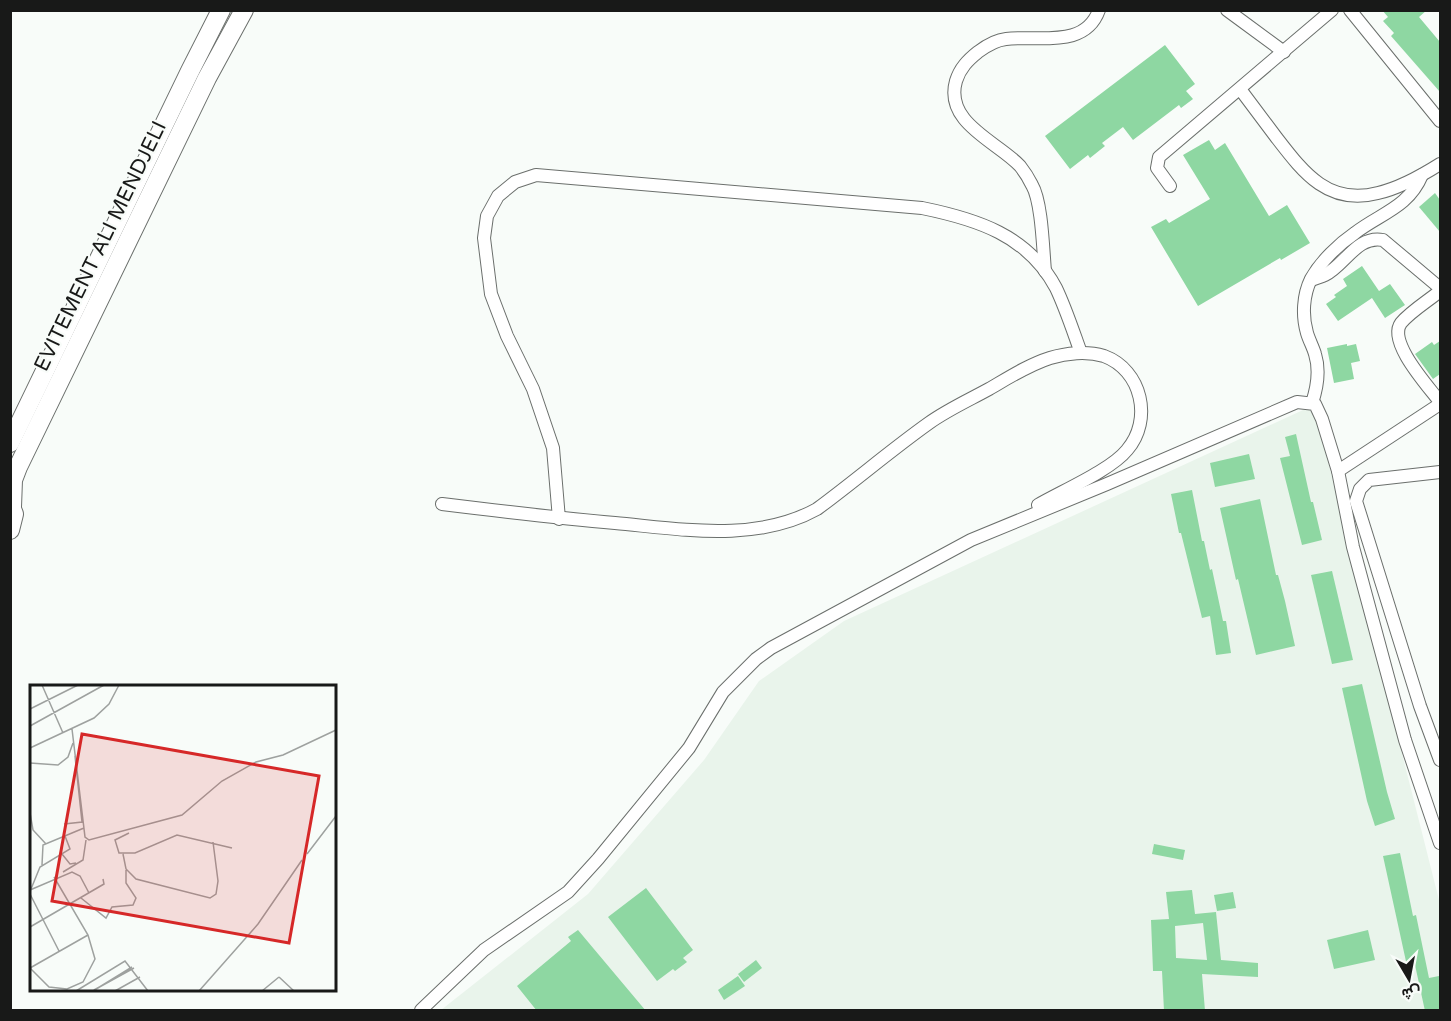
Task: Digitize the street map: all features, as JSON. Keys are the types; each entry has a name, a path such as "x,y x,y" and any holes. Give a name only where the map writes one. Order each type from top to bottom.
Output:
{"highway":[{"name":"EVITEMENT ALI MENDJELI","path":"10,442 221,10"},
{"name":"EVITEMENT ALI MENDJELI","path":"10,530 13,524 11,505 13,480 18,467 207,78 244,10"}],"street":[{"path":"1045,271 1034,188 1020,166 970,125 958,108 953,93 958,75 967,60 987,46 1004,39 1058,38 1077,34 1088,29 1095,21 1099,10"},
{"path":"1227,10 1284,52"},
{"path":"1170,186 1157,168 1159,157 1332,10"},
{"path":"1350,10 1440,121"},
{"path":"1240,90 1302,171 1320,186 1342,194 1366,195 1388,190 1440,164"},
{"path":"1312,404 1317,388 1317,366 1316,355 1307,333 1304,299 1311,280 1325,260 1354,233 1400,206 1418,185 1422,175"},
{"path":"559,519 553,448 532,389 507,336 491,294 484,238 487,216 498,196 515,182 536,176 922,208 979,222 1028,251 1045,271 1064,305 1081,353"},
{"path":"1311,280 1326,275 1353,250 1368,241 1377,239 1383,240 1440,289 1402,323 1398,338 1401,349 1440,403 1338,471"},
{"path":"421,1011 484,950 567,892 598,859 675,766 689,748 723,692 756,659 771,648 928,562 1012,521 1102,470 1127,451 1140,429 1142,409 1136,384 1124,368 1104,357 1081,353 1050,358 931,421 828,501 806,515 794,520 729,531 698,532 559,519 442,504"},
{"path":"1012,521 1107,484 1290,403 1312,404 1317,408 1322,419 1338,471 1353,547 1402,729 1440,843"},
{"path":"1440,472 1369,480 1360,489 1356,501 1420,706 1440,760"}],"shaded area":[{"path":"1314,405 1440,904 1440,1010 441,1010 588,894 704,760 759,681 844,621"}],"building":[{"path":"1382,10 1427,10 1419,17 1440,42 1440,92 1391,36 1394,33 1383,21 1388,17"},
{"path":"1165,45 1195,84 1186,91 1193,99 1181,108 1179,105 1133,140 1123,127 1102,143 1105,146 1090,158 1088,155 1070,169 1045,136"},
{"path":"1209,140 1215,150 1225,143 1269,216 1287,205 1310,243 1198,306 1151,227 1166,219 1169,223 1210,199 1183,155"},
{"path":"1435,193 1440,200 1440,232 1419,207"},
{"path":"1362,266 1379,291 1390,284 1405,305 1385,318 1372,298 1338,321 1326,304 1347,286 1343,279"},
{"path":"1440,341 1440,374 1433,379 1415,354 1432,342 1434,345"},
{"path":"1347,344 1347,346 1356,344 1360,361 1351,363 1354,379 1334,383 1327,348"},
{"path":"1296,434 1322,540 1302,545 1280,458 1290,456 1285,437"},
{"path":"1249,454 1255,479 1215,487 1210,463"},
{"path":"1192,490 1202,541 1204,541 1210,570 1212,569 1223,621 1226,621 1231,653 1216,655 1210,616 1202,618 1181,533 1179,533 1171,494"},
{"path":"1260,499 1276,575 1278,575 1285,601 1295,646 1256,655 1220,508"},
{"path":"1332,571 1353,660 1332,664 1311,575"},
{"path":"1362,684 1395,819 1375,826 1367,801 1342,688"},
{"path":"1154,844 1185,850 1183,860 1152,854"},
{"path":"1400,853 1429,978 1439,976 1440,1011 1425,1011 1415,965 1407,966 1383,856"},
{"path":"646,888 693,950 683,958 687,962 657,981 608,917"},
{"path":"1192,890 1195,914 1216,912 1221,960 1258,963 1258,977 1202,974 1205,1011 1164,1011 1162,971 1153,971 1151,920 1169,919 1166,892","holes":["1203,923 1207,960 1176,958 1175,926"]},
{"path":"1233,892 1236,908 1217,911 1214,895"},
{"path":"578,930 646,1011 537,1011 517,986 571,941 568,937"},
{"path":"1368,930 1375,960 1334,969 1327,940"},
{"path":"756,960 762,968 744,982 738,974"},
{"path":"738,976 745,986 724,1000 718,990"}]}
